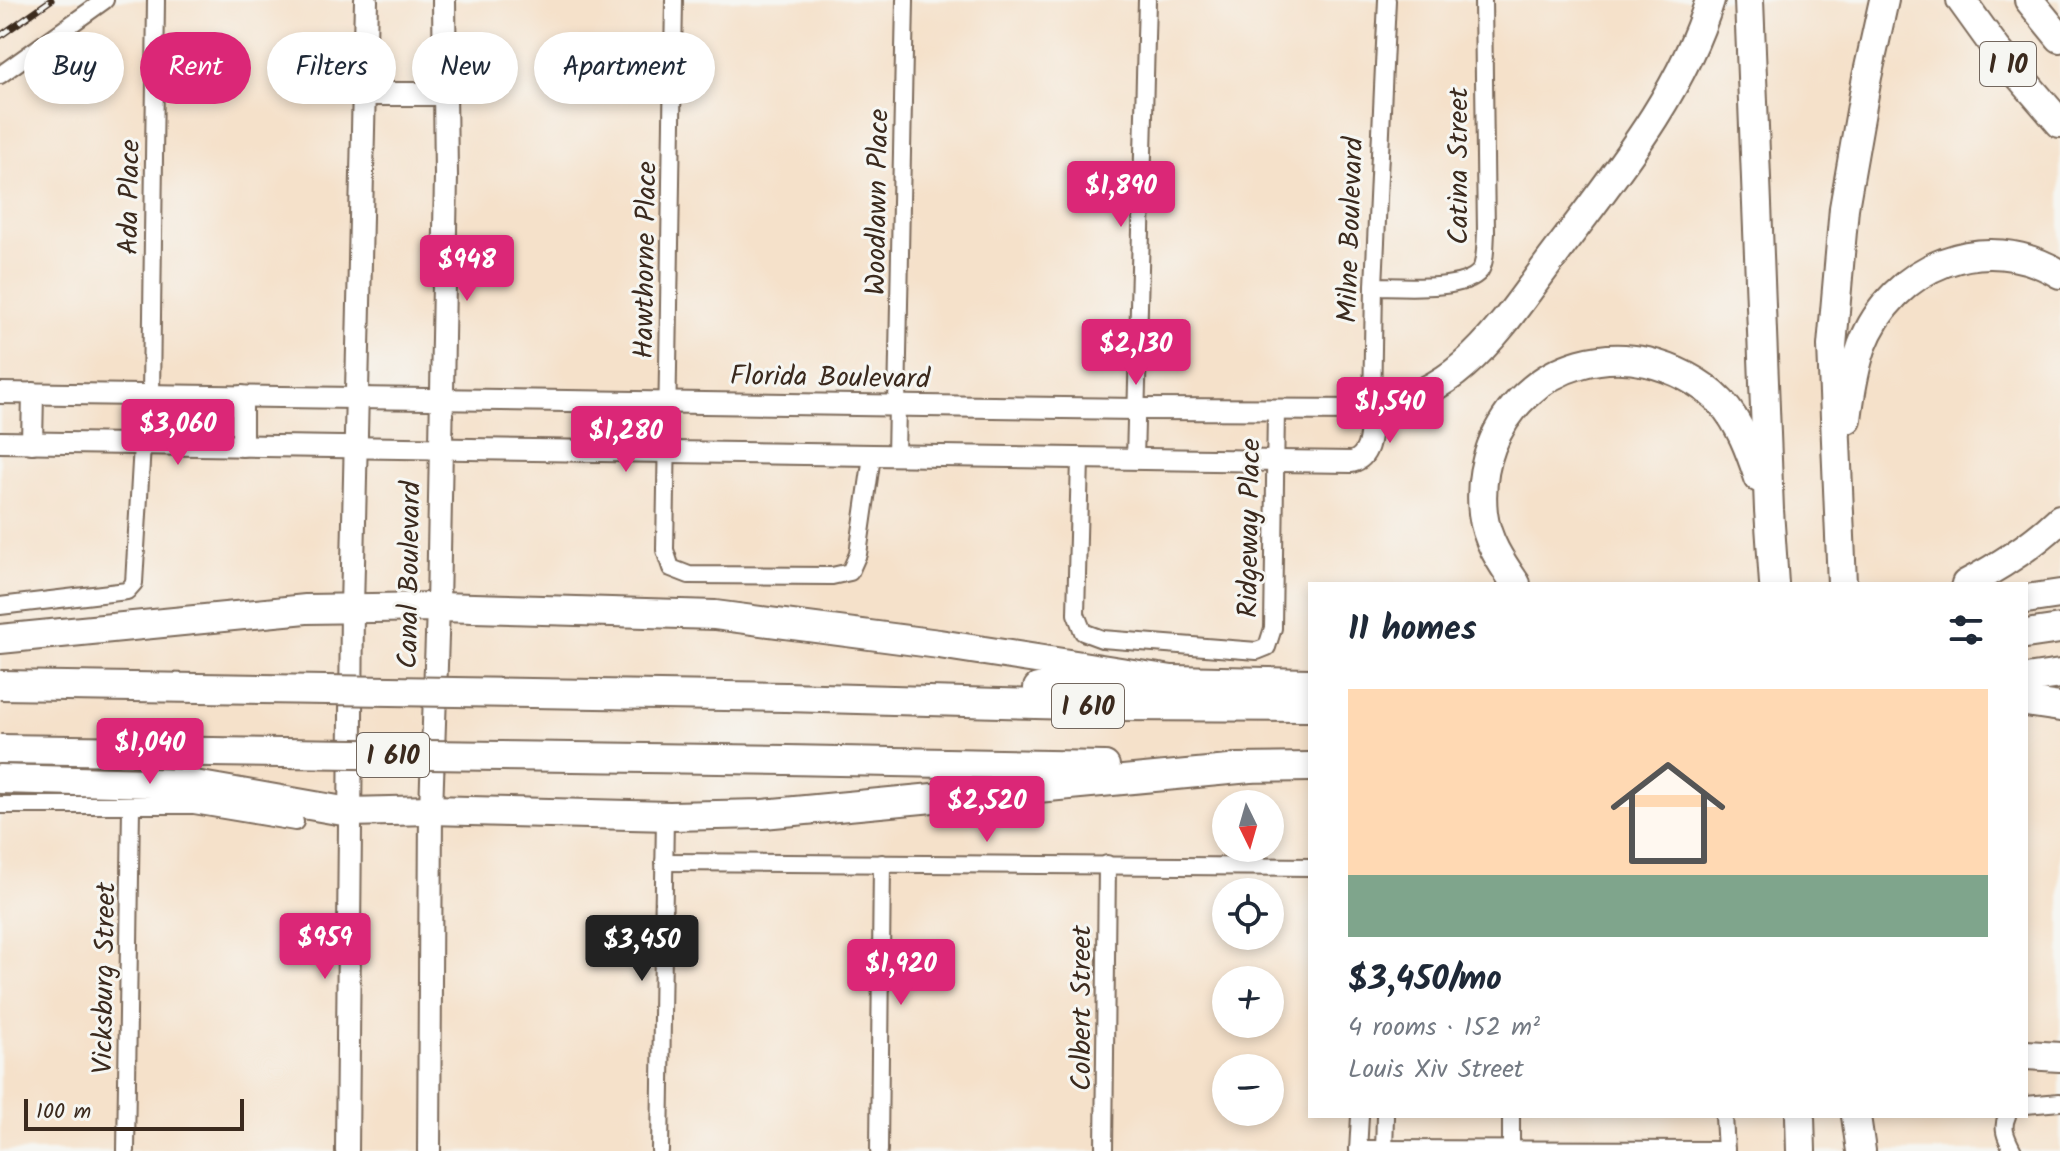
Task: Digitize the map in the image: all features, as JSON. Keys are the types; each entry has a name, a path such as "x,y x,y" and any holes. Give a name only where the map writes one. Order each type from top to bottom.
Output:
{"highway":[{"path":"1372,410 1433,388 1463,367 1482,348 1661,107 1682,70 1710,0"},
{"path":"1749,0 1774,582"},
{"path":"1842,582 1832,346 1843,223 1867,77 1884,0"},
{"name":"I 10","path":"1961,0 1997,50 2060,123"},
{"name":"I 10","path":"2029,0 2060,38"},
{"path":"1839,487 1851,391 1863,345 1886,304 1907,283 1932,266 1983,253 2029,259 2057,272"},
{"path":"1515,582 1500,561 1483,515 1483,481 1488,459 1498,432 1512,409 1529,391 1554,373 1579,363 1606,359 1635,360 1667,367 1722,402 1747,443 1769,510"},
{"path":"1970,582 2004,564 2060,519"},
{"path":"2028,599 2060,594"},
{"path":"0,639 306,609 438,607 715,615 939,644 1172,680"},
{"path":"2028,634 2060,629"},
{"path":"2028,679 2060,674"},
{"path":"865,699 1172,680 1308,683"},
{"name":"I 610","path":"0,685 786,697 1097,706 1308,707"},
{"path":"2028,702 2060,707"},
{"name":"I 610","path":"0,749 1308,767"},
{"path":"0,779 189,784 349,812 431,810 665,816 763,814 1250,768"},
{"path":"2028,1055 2060,1057"},
{"path":"1800,1118 1801,1151"},
{"path":"1856,1118 1861,1151"}],"main road":[{"name":"Canal Boulevard","path":"365,32 366,0"},
{"name":"Canal Boulevard","path":"444,0 445,32"},
{"name":"Canal Boulevard","path":"347,1151 349,812 362,104"},
{"name":"Canal Boulevard","path":"429,1151 431,810 438,607 446,104"}],"street":[{"path":"0,75 105,0"},
{"name":"Ada Place","path":"151,395 156,0"},
{"name":"Hawthorne Place","path":"674,0 665,550 671,568 689,575 832,576 850,572 858,554 872,456"},
{"name":"Woodlawn Place","path":"896,456 905,0"},
{"path":"1135,460 1147,0"},
{"name":"Milne Boulevard","path":"1275,462 1352,462 1367,453 1372,410 1374,286 1387,0"},
{"name":"Catina Street","path":"1374,286 1438,286 1467,279 1482,268 1486,233 1483,0"},
{"name":"Florida Boulevard","path":"0,393 1372,410"},
{"path":"32,443 33,393"},
{"path":"0,606 127,591 134,583 142,445 151,395"},
{"path":"242,396 242,446"},
{"name":"Ridgeway Place","path":"1080,459 1076,614 1083,632 1102,639 1247,652 1267,647 1273,628 1276,409"},
{"path":"0,442 1275,462"},
{"path":"0,805 194,805 295,822"},
{"name":"Vicksburg Street","path":"126,1151 131,807"},
{"path":"660,1151 665,816"},
{"path":"664,862 1308,867"},
{"path":"879,1151 882,863"},
{"name":"Colbert Street","path":"1104,1151 1107,864"},
{"path":"2028,1105 2060,1102"},
{"path":"1360,1118 1358,1150 1511,1151 1726,1150 1724,1118"},
{"path":"1384,1150 1385,1118"},
{"path":"1511,1118 1511,1151"},
{"path":"2006,1118 2005,1136 2013,1151"}],"railway":[{"path":"0,36 51,0"}]}
